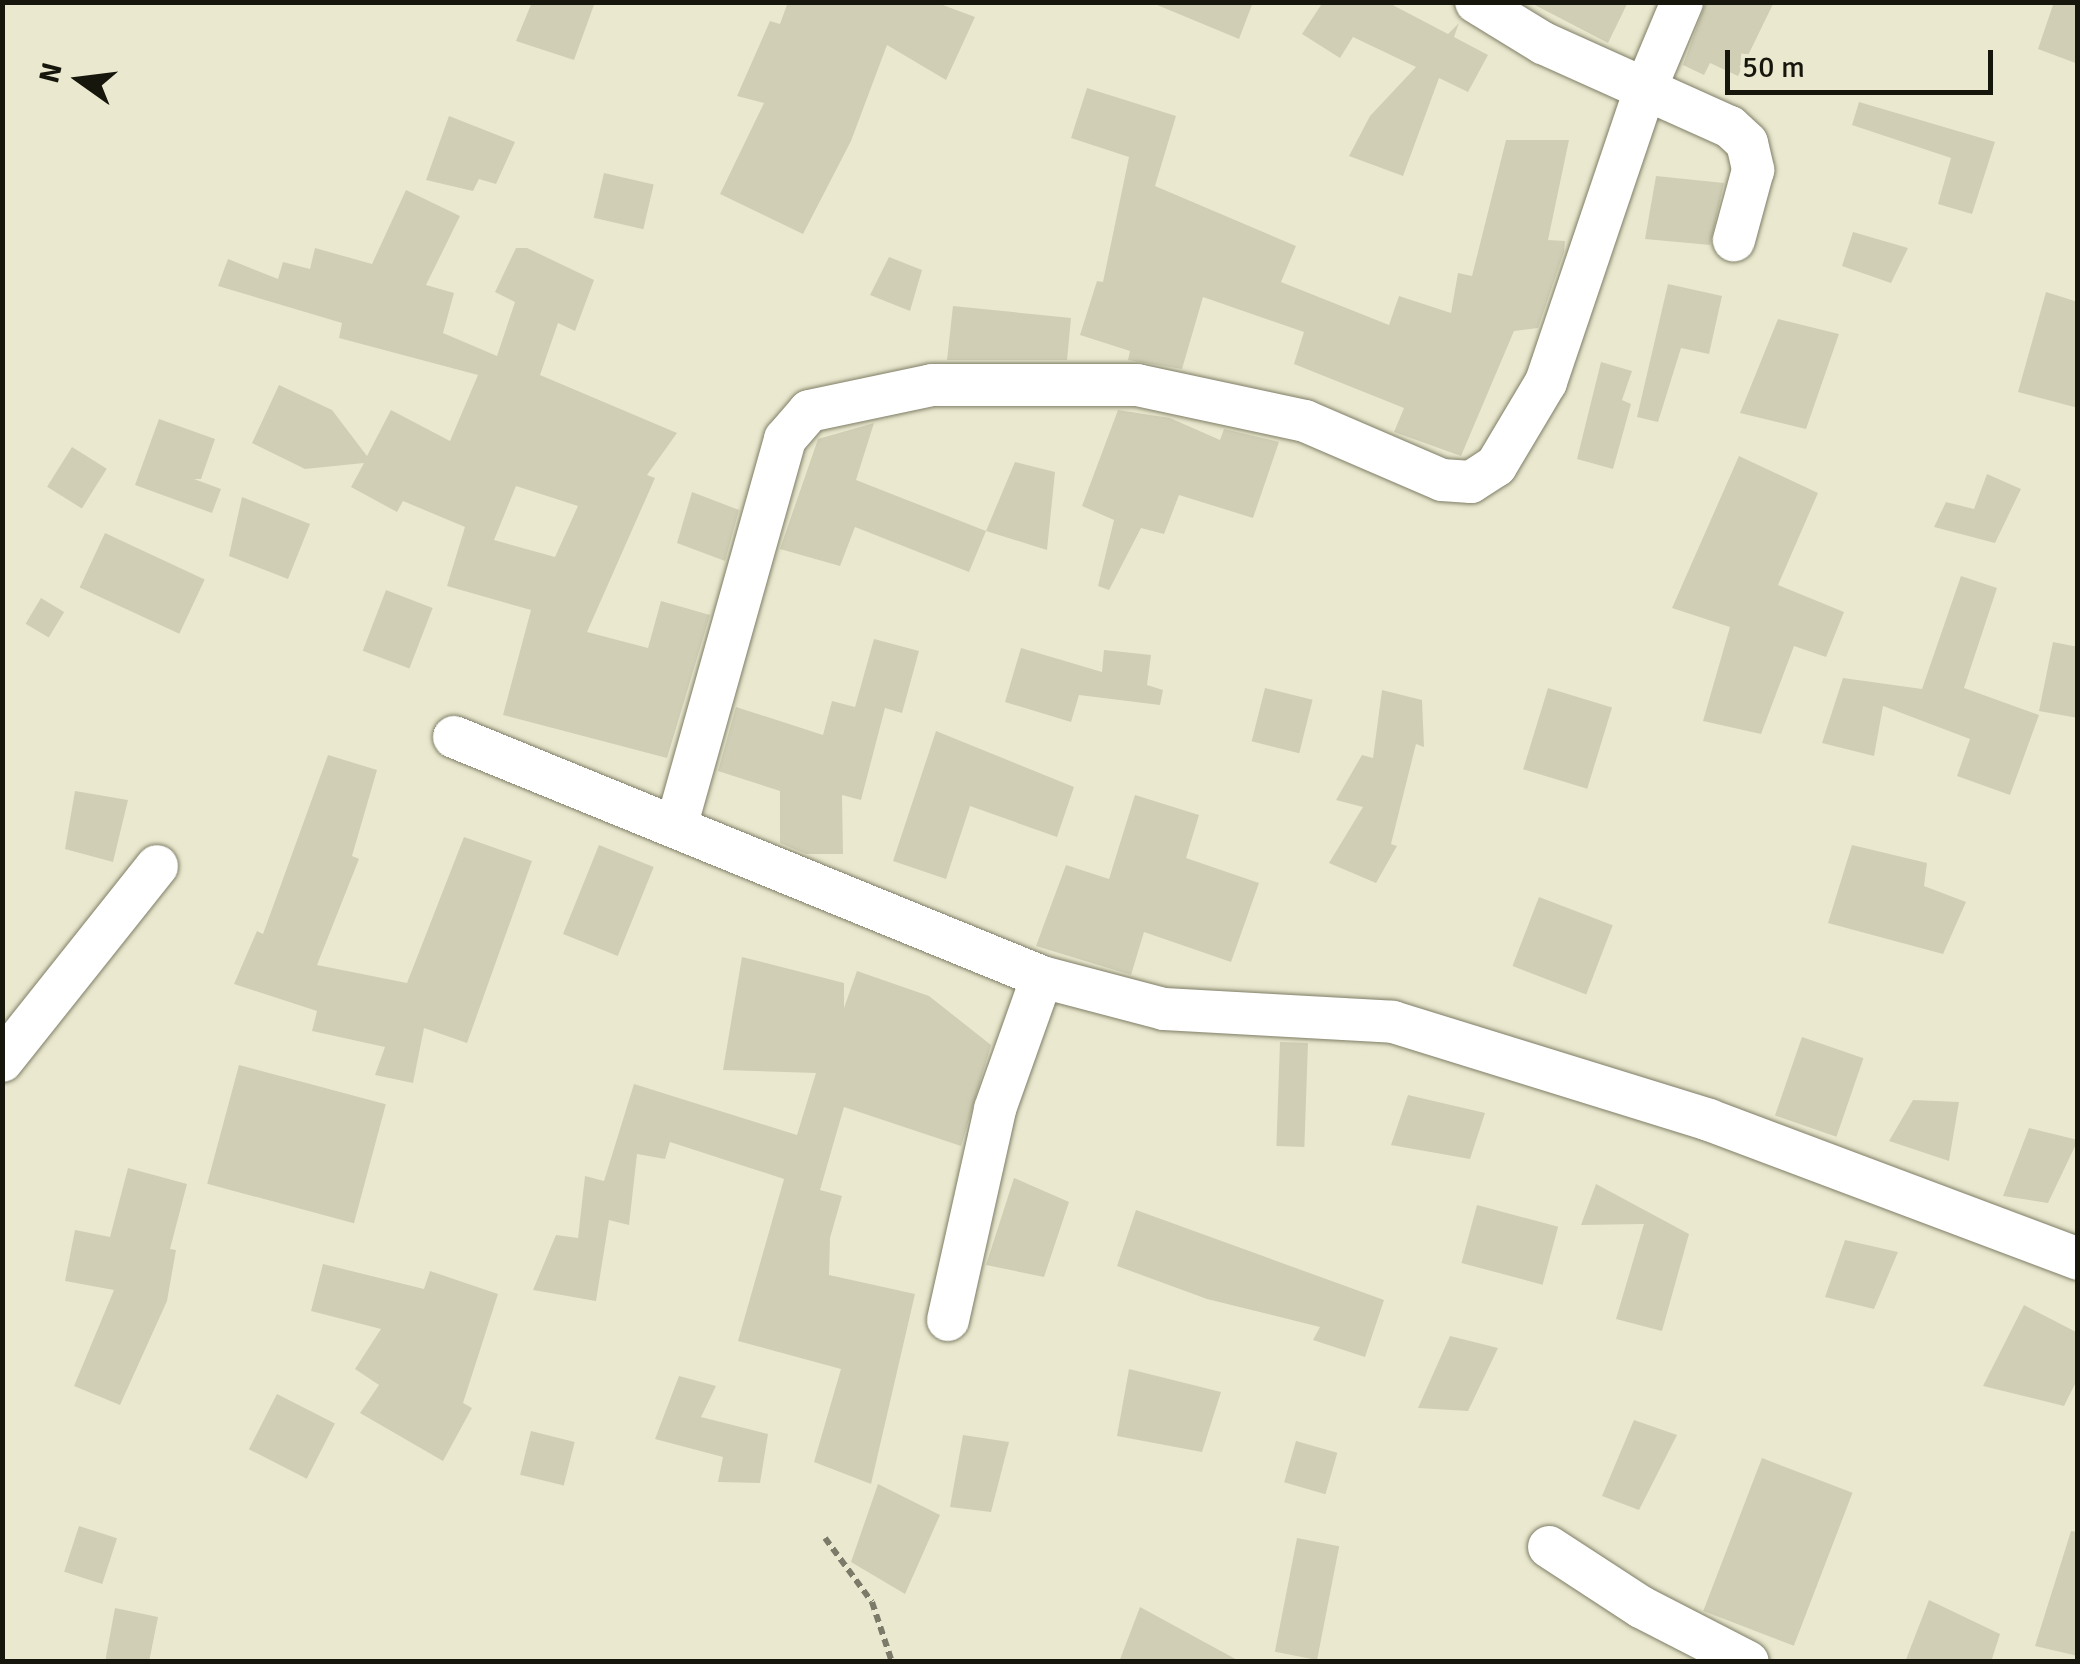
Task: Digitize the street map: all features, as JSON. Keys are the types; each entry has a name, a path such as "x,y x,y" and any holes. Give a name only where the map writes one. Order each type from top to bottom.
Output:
{"street":[{"path":"1476,2 1543,43 1730,127 1747,143 1753,170 1734,240"},
{"path":"676,827 784,439 809,411 932,385 1137,385 1304,421 1442,480 1471,482 1496,466 1546,382 1644,90 1682,2"},
{"path":"454,737 1042,976 1164,1009 1393,1022 1709,1120 2078,1259"},
{"path":"2,1061 157,866"},
{"path":"948,1320 995,1109 1042,976"},
{"path":"1548,1546 1641,1607 1748,1662"}],"path":[{"path":"826,1538 872,1602 892,1662"}],"building":[{"path":"532,2 595,2 574,60 516,41"},
{"path":"788,2 935,2 975,17 946,80 887,45 851,141 803,234 720,194 764,103 737,96 770,21 780,24"},
{"path":"1150,2 1253,2 1239,39"},
{"path":"1323,2 1387,2 1448,34 1459,23 1454,37 1488,55 1468,92 1439,78 1403,176 1349,156 1370,116 1416,67 1353,37 1340,58 1302,34"},
{"path":"1529,2 1628,2 1608,43"},
{"path":"1706,2 1774,2 1738,76 1710,63 1704,75 1683,65"},
{"path":"2054,2 2078,2 2078,64 2038,49"},
{"path":"1087,88 1176,116 1155,186 1296,246 1281,282 1389,325 1399,296 1451,313 1458,273 1472,276 1506,140 1569,140 1548,240 1565,241 1564,252 1538,328 1514,331 1461,456 1394,432 1404,408 1294,364 1304,332 1203,297 1182,369 1128,360 1130,351 1080,335 1097,281 1103,282 1129,157 1071,138"},
{"path":"1859,102 1995,142 1972,214 1938,204 1951,158 1852,125"},
{"path":"449,116 515,142 496,184 479,179 473,191 426,180"},
{"path":"604,173 654,184 643,229 594,218"},
{"path":"1656,176 1724,183 1710,245 1645,239"},
{"path":"406,190 460,216 426,285 454,293 443,333 497,356 515,302 495,292 516,248 527,248 594,280 575,331 558,323 540,375 677,433 647,475 655,478 587,632 648,648 661,601 710,615 667,758 503,715 531,610 447,586 465,527 403,501 397,512 351,487 364,463 305,469 252,443 279,385 332,410 367,456 391,410 450,441 478,375 339,338 342,323 218,286 228,259 278,279 283,262 310,269 315,248 372,264","holes":["516,486 578,506 555,557 494,540"]},
{"path":"1853,232 1908,248 1891,283 1842,266"},
{"path":"889,257 922,270 910,311 870,295"},
{"path":"1668,284 1722,296 1709,354 1681,348 1658,422 1637,417"},
{"path":"2046,292 2078,302 2078,408 2018,392"},
{"path":"953,306 1071,318 1067,360 947,360"},
{"path":"1778,319 1839,334 1806,429 1740,413"},
{"path":"1601,362 1632,371 1622,400 1631,404 1613,469 1577,459"},
{"path":"1118,410 1170,418 1220,440 1224,429 1279,442 1253,518 1179,495 1164,534 1141,528 1109,590 1098,586 1114,520 1082,506"},
{"path":"159,419 215,439 201,479 194,479 221,489 212,513 135,485"},
{"path":"874,423 856,480 986,531 969,572 855,527 840,566 780,549 818,439"},
{"path":"72,447 107,469 82,509 47,487"},
{"path":"1739,456 1818,493 1778,585 1844,612 1826,657 1794,646 1761,734 1703,721 1730,627 1672,608"},
{"path":"1015,462 1055,472 1047,550 986,531"},
{"path":"1987,474 2021,489 1995,543 1934,527 1946,502 1974,509"},
{"path":"692,492 739,510 725,561 677,543"},
{"path":"242,497 310,524 288,579 229,556"},
{"path":"105,533 205,579 179,634 80,587"},
{"path":"1961,576 1997,588 1964,688 2039,715 2010,795 1957,776 1970,739 1883,706 1874,756 1822,743 1843,678 1922,689"},
{"path":"386,590 433,608 409,669 363,651"},
{"path":"41,598 64,612 49,638 26,624"},
{"path":"874,639 919,651 902,713 885,708 861,800 842,795 843,854 806,854 780,843 780,791 718,771 736,707 823,735 832,701 855,707"},
{"path":"2053,642 2078,647 2078,718 2039,711"},
{"path":"1021,648 1102,672 1104,650 1151,655 1147,685 1163,690 1160,705 1079,695 1071,722 1005,702"},
{"path":"1265,688 1313,700 1299,753 1252,741"},
{"path":"1548,688 1612,708 1587,789 1523,769"},
{"path":"1382,690 1422,700 1424,747 1416,744 1391,844 1397,846 1376,883 1329,863 1363,807 1336,800 1362,755 1373,758"},
{"path":"936,731 1074,787 1057,837 970,806 946,879 893,861"},
{"path":"328,755 377,770 352,856 359,859 317,965 407,983 464,837 532,861 467,1043 424,1028 413,1083 375,1075 385,1047 312,1031 317,1011 234,984 257,931 263,934"},
{"path":"75,791 128,800 113,862 65,849"},
{"path":"1135,795 1199,815 1186,858 1259,883 1231,962 1144,932 1131,975 1036,946 1066,865 1109,879"},
{"path":"599,845 654,867 618,956 563,934"},
{"path":"1852,845 1927,863 1924,886 1966,902 1943,954 1828,923"},
{"path":"1539,897 1613,925 1586,994 1512,966"},
{"path":"742,957 844,983 844,1008 857,971 929,996 991,1045 961,1146 844,1107 820,1190 842,1196 830,1238 829,1275 915,1294 871,1484 814,1462 841,1369 738,1341 784,1179 670,1142 665,1159 637,1154 629,1225 609,1220 596,1301 533,1290 556,1235 578,1238 585,1176 604,1181 634,1084 797,1135 816,1073 723,1070"},
{"path":"1802,1037 1863,1058 1836,1137 1775,1115"},
{"path":"1280,1042 1308,1043 1304,1147 1276,1146"},
{"path":"239,1065 386,1104 354,1223 207,1184"},
{"path":"1408,1095 1485,1113 1470,1159 1391,1145"},
{"path":"1913,1100 1959,1102 1949,1161 1889,1141"},
{"path":"2029,1128 2078,1140 2048,1203 2003,1196"},
{"path":"128,1168 187,1184 170,1249 176,1250 167,1301 120,1405 74,1386 114,1290 65,1281 75,1230 110,1237"},
{"path":"1014,1178 1069,1202 1044,1277 986,1265"},
{"path":"1596,1184 1689,1234 1662,1331 1616,1319 1644,1224 1581,1225"},
{"path":"1477,1205 1558,1227 1543,1285 1461,1263"},
{"path":"1136,1210 1384,1300 1365,1357 1313,1340 1320,1327 1207,1299 1117,1266"},
{"path":"1845,1240 1898,1252 1874,1309 1825,1297"},
{"path":"323,1264 424,1289 430,1271 498,1294 463,1403 472,1408 443,1461 360,1413 379,1385 355,1369 381,1329 311,1311"},
{"path":"2024,1305 2078,1333 2078,1378 2064,1406 1983,1386"},
{"path":"1450,1336 1498,1348 1468,1411 1418,1408"},
{"path":"1129,1369 1221,1392 1202,1452 1117,1436"},
{"path":"679,1376 716,1386 701,1417 768,1434 760,1483 718,1482 723,1457 655,1439"},
{"path":"277,1394 335,1424 307,1479 249,1449"},
{"path":"1634,1420 1677,1435 1639,1510 1602,1496"},
{"path":"531,1431 575,1442 564,1486 520,1475"},
{"path":"963,1435 1009,1442 991,1512 950,1507"},
{"path":"1296,1441 1337,1453 1325,1494 1284,1482"},
{"path":"1762,1458 1853,1493 1794,1646 1703,1611"},
{"path":"878,1484 940,1515 905,1594 851,1562"},
{"path":"79,1526 117,1538 102,1584 64,1572"},
{"path":"2071,1531 2078,1532 2078,1656 2035,1646"},
{"path":"1297,1538 1339,1546 1317,1660 1275,1652"},
{"path":"1929,1600 2000,1634 1991,1662 1905,1662"},
{"path":"1140,1607 1241,1662 1119,1662"},
{"path":"115,1608 158,1617 149,1662 105,1662"}]}
